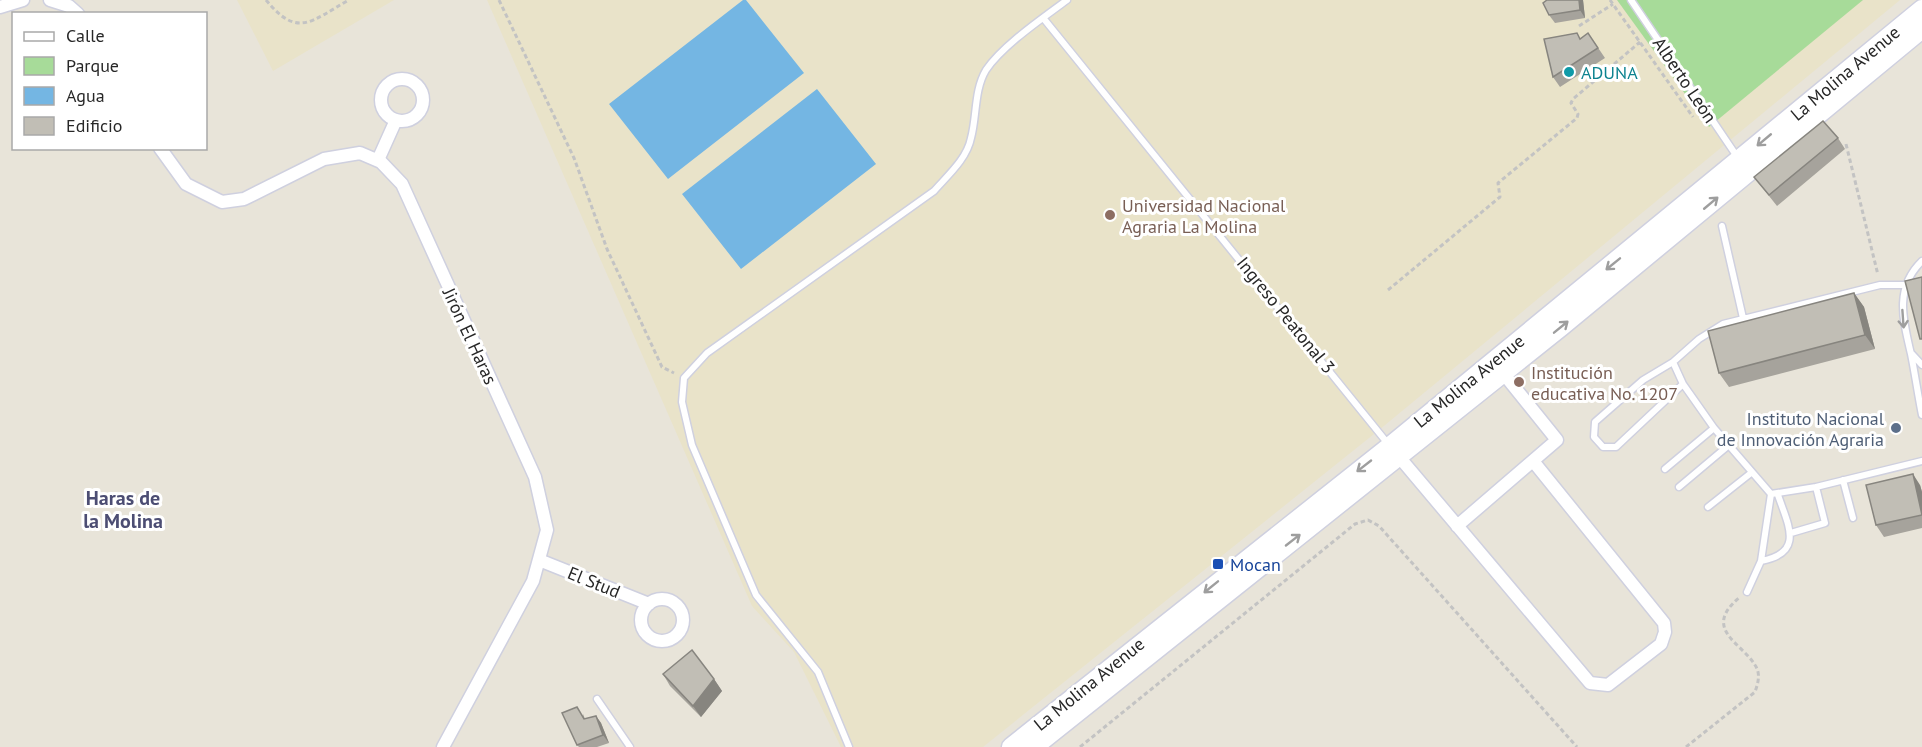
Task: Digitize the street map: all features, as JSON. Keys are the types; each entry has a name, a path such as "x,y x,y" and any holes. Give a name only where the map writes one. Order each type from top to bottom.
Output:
{"main road":[{"name":"La Molina Avenue","path":"1498,367 1740,160 1922,9"},
{"name":"La Molina Avenue","path":"1035,747 1394,451 1922,29"},
{"name":"La Molina Avenue","path":"1011,747 1394,451"}],"street":[{"path":"0,8 23,0"},
{"path":"50,0 69,6 76,12"},
{"path":"161,150 186,184 222,202 244,199 324,159 360,153 378,160 396,120"},
{"name":"Jirón El Haras","path":"378,160 402,184 535,477 547,530 533,581 443,747"},
{"path":"1457,526 1557,440 1498,367"},
{"path":"1394,451 1590,683 1602,686 1614,682 1661,644 1665,632 1660,615 1533,460"},
{"name":"El Stud","path":"539,560 649,604"}],"lane":[{"path":"849,747 818,672 756,595 692,445 682,402 684,378 707,353 934,192 961,159 971,140 979,89 986,70 1022,35 1067,0"},
{"name":"Alberto León","path":"1630,0 1740,160"},
{"name":"Ingreso Peatonal 3","path":"1044,19 1394,451"},
{"path":"1722,226 1743,318"},
{"path":"1922,261 1905,285 1903,327 1911,353 1922,415"},
{"path":"1683,384 1616,447 1609,448 1598,443 1592,432 1595,422 1643,380 1673,362 1713,329 1743,318 1880,285 1905,285"},
{"path":"1911,353 1922,365"},
{"path":"1673,362 1683,384 1714,428 1774,495 1791,533 1784,553 1761,561"},
{"path":"1665,469 1714,428"},
{"path":"1679,487 1730,445"},
{"path":"1774,495 1922,461"},
{"path":"1708,507 1752,473"},
{"path":"1843,480 1853,518"},
{"path":"1791,533 1825,523 1816,487"},
{"path":"1747,592 1761,561 1774,495"},
{"path":"597,699 630,747"}],"path":[{"path":"266,0 284,21 298,24 309,22 349,0"},
{"path":"499,0 574,158 607,249 662,367 684,378"},
{"path":"1579,26 1612,2 1693,117"},
{"path":"1388,290 1500,197 1498,183 1577,118 1578,114 1571,104 1573,99 1640,42"},
{"path":"1846,144 1880,285"},
{"path":"1080,747 1355,524 1368,520 1379,526 1577,747"},
{"path":"1686,747 1755,692 1759,679 1755,665 1728,639 1725,622 1730,606 1747,592"}],"shaded area":[{"path":"237,0 394,0 273,71"},
{"name":"Universidad Nacional Agraria La Molina","path":"487,0 1900,0 1379,430 983,747 841,747 794,652 752,606"}],"green space":[{"path":"1617,0 1863,0 1709,127"}],"water":[{"path":"743,0 746,0 804,73 668,179 609,104"},
{"path":"817,89 876,164 741,269 682,194"}],"building":[{"path":"1547,0 1579,0 1580,10 1549,15 1543,3"},
{"path":"1577,33 1580,39 1588,33 1598,48 1553,77 1544,39"},
{"path":"1823,121 1838,138 1769,195 1754,177"},
{"path":"1922,277 1922,339 1920,339 1905,281"},
{"path":"1854,293 1865,335 1719,373 1708,331"},
{"path":"1913,474 1922,515 1876,525 1866,485"},
{"path":"692,650 714,679 693,706 663,674"},
{"path":"577,707 584,719 596,716 603,735 577,745 562,713"}],"place":[{"name":"ADUNA","path":"1569,72"},
{"name":"Universidad Nacional Agraria La Molina","path":"1110,215"},
{"name":"Institución educativa No. 1207","path":"1519,382"},
{"name":"Instituto Nacional de Innovación Agraria","path":"1896,428"},
{"name":"Mocan","path":"1218,564"}],"district":[{"name":"Haras de la Molina","path":"123,510"}]}
